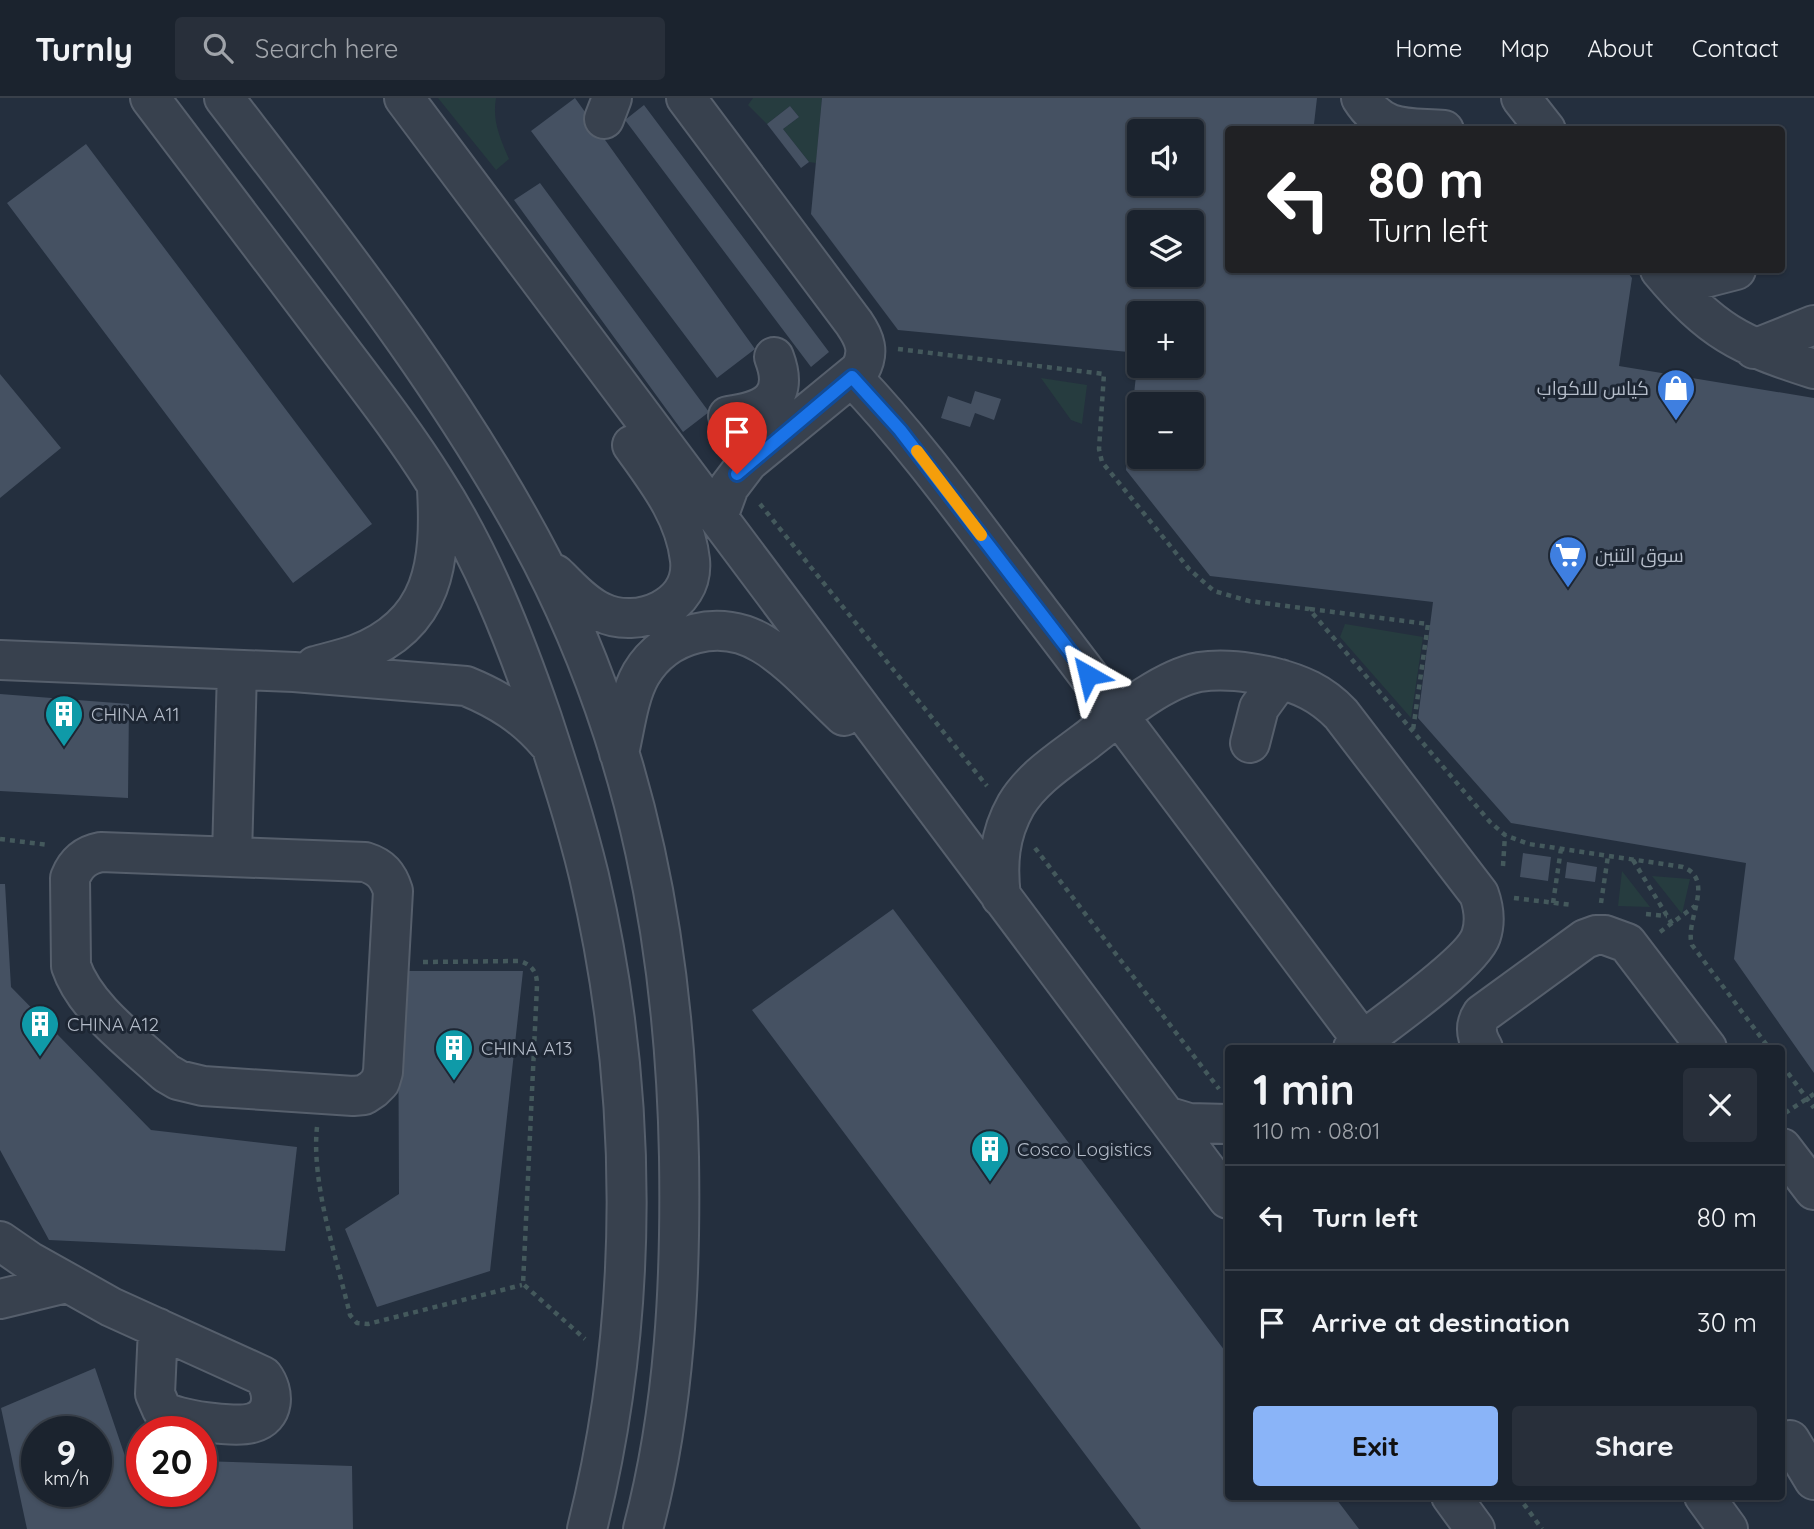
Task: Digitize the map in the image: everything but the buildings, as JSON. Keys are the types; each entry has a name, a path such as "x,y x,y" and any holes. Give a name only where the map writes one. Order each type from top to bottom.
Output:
{"street":[{"path":"150,98 384,408 436,483 468,539 500,607 527,676 570,803 589,877 615,1025 622,1100 626,1241 622,1332 605,1449 587,1529"},
{"path":"224,98 415,355 502,490 541,560 584,655 619,752 645,850 660,923 674,1030 679,1103 680,1245 677,1315 660,1452 643,1529"},
{"path":"378,98 403,137 581,373 662,486 680,523 690,562 685,585 672,603 652,616 638,620 601,613 584,602 541,560"},
{"path":"404,98 1225,1195"},
{"path":"686,98 864,337 848,374 737,474 722,501 718,517"},
{"path":"1361,98 1371,113 1384,123 1410,126"},
{"path":"1521,98 1543,126"},
{"path":"1663,273 1701,279 1724,273"},
{"path":"1663,273 1693,308 1714,326 1754,349 1814,369"},
{"path":"1754,349 1814,325"},
{"path":"728,416 751,413 764,407 774,397 779,384 779,371 774,357 798,382 848,374"},
{"path":"848,374 900,430 1119,716 1360,1045"},
{"path":"294,672 357,654 375,646 406,622 419,607 429,590 439,544 436,483"},
{"path":"619,752 633,691 640,675 651,661 664,648 679,639 713,630 731,632 748,636 779,655 919,786"},
{"path":"0,660 294,672 466,686 514,709 534,726 551,747"},
{"path":"232,856 237,670"},
{"path":"1001,897 999,860 1004,832 1017,803 1042,775 1119,716 1160,690 1196,673 1239,671 1280,679 1318,693 1341,714 1479,894 1484,909 1481,936 1466,959 1362,1045"},
{"path":"1250,743 1259,708 1280,679"},
{"path":"101,852 365,862 383,870 393,891 389,963 383,1072 380,1082 364,1095 320,1095 203,1086 178,1080 166,1073 96,1007 76,979 71,966 70,878 73,870 85,858 101,852"},
{"path":"1480,1035 1491,1006 1596,934 1617,938 1634,951 1705,1045"},
{"path":"1445,975 1480,1035"},
{"path":"1166,1116 1189,1123 1225,1124"},
{"path":"1785,1152 1814,1190"},
{"path":"0,1241 66,1283 158,1328"},
{"path":"0,1299 66,1283"},
{"path":"1795,1435 1814,1480"},
{"path":"1454,1500 1475,1529"},
{"path":"1707,1500 1728,1529"}],"path":[{"path":"848,374 1104,374 1099,449 1101,462 1201,582 1228,597 1428,624 1413,730"},
{"path":"1309,609 1490,822 1505,835 1529,844 1691,870 1697,876 1697,905 1690,932 1692,945 1767,1045"},
{"path":"1553,903 1561,849"},
{"path":"1596,934 1608,856"},
{"path":"1633,859 1672,924"},
{"path":"1634,951 1697,905"},
{"path":"389,963 520,961 527,963 536,972 523,1284"},
{"path":"1785,1069 1814,1108"},
{"path":"1785,1113 1814,1094"},
{"path":"320,1095 315,1145 318,1177 353,1320 368,1324 523,1284"},
{"path":"523,1284 617,1367"},
{"path":"1521,1500 1542,1529"}],"green space":[{"path":"438,98 496,98 496,122 509,159 496,170"},
{"path":"753,98 822,98 816,163 809,162 783,129 799,117 790,106 767,124 748,105"},
{"path":"1041,378 1087,385 1082,424 1071,420"},
{"path":"1345,624 1423,637 1411,718 1340,637"},
{"path":"1622,871 1650,907 1618,906"},
{"path":"1652,876 1690,879 1682,914"}],"slow traffic":[{"path":"917,451 981,535"}],"place":[{"name":"كياس للاكواب","path":"1676,422"},
{"name":"سوق التنين","path":"1568,589"},
{"name":"CHINA A11","path":"64,748"},
{"name":"CHINA A12","path":"40,1058"},
{"name":"CHINA A13","path":"454,1082"},
{"name":"Cosco Logistics","path":"990,1183"}],"route":[{"path":"737,474 852,377 900,430 1088,675"}]}
